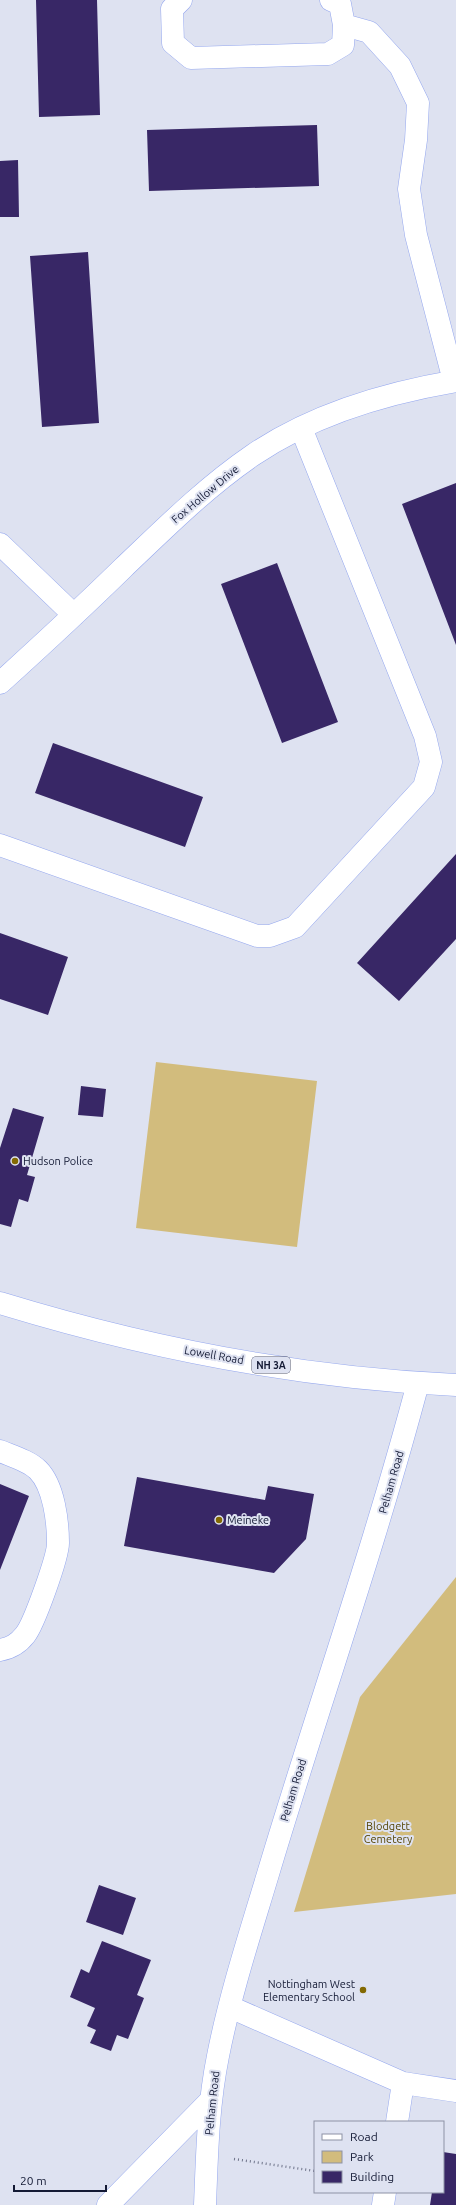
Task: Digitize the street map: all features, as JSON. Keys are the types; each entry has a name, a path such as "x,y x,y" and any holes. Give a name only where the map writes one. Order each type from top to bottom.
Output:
{"street":[{"path":"181,0 172,9 173,43 191,58 328,54 343,45 344,25 340,4 332,0"},
{"path":"344,25 369,32 400,66 418,103 409,189 416,235 455,381"},
{"name":"Fox Hollow Drive","path":"0,683 197,498 253,455 316,420 382,396 455,381"},
{"path":"0,845 257,936 270,936 296,927 424,787 431,762 425,736 301,428"},
{"path":"0,544 74,615"},
{"name":"Lowell Road","path":"0,1303 71,1323 179,1349 259,1363 418,1383 456,1385"},
{"name":"Pelham Road","path":"205,2205 211,2100 218,2056 230,2007 300,1764 374,1542 418,1383"},
{"path":"0,1451 38,1470 50,1490 57,1516 58,1544 42,1597 26,1634 11,1648 0,1650"},
{"path":"230,2007 403,2083 456,2090"},
{"path":"396,2121 403,2083"},
{"path":"108,2205 211,2100"},
{"path":"383,2205 385,2193"}],"path":[{"path":"232,2166 232,2159 314,2171"}],"green space":[{"path":"156,1062 317,1081 297,1247 136,1228"},
{"name":"Blodgett Cemetery","path":"456,1577 456,1894 294,1912 360,1697"}],"building":[{"path":"36,0 97,0 100,115 39,117"},
{"path":"317,125 319,186 149,191 147,130"},
{"path":"18,160 19,217 0,217 0,161"},
{"path":"88,252 99,423 42,427 30,256"},
{"path":"456,483 456,645 402,504"},
{"path":"277,563 338,722 282,743 221,584"},
{"path":"53,743 203,797 185,847 35,793"},
{"path":"456,854 456,939 399,1001 357,963"},
{"path":"0,933 68,957 48,1015 0,999"},
{"path":"81,1086 106,1089 103,1117 78,1115"},
{"name":"Hudson Police","path":"13,1108 44,1117 27,1175 35,1177 28,1202 19,1199 11,1227 0,1224 0,1148"},
{"name":"Meineke","path":"137,1477 265,1500 268,1486 314,1494 306,1539 274,1573 124,1546"},
{"path":"0,1484 29,1496 0,1570"},
{"path":"99,1885 136,1898 123,1935 86,1922"},
{"path":"102,1941 151,1960 137,1995 144,1998 128,2039 117,2035 111,2051 90,2043 96,2030 87,2026 95,2008 70,1997 81,1969 89,1973"},
{"path":"444,2152 456,2154 456,2205 430,2205 432,2193 444,2193"}],"place":[{"name":"Hudson Police","path":"15,1161"},
{"name":"Meineke","path":"219,1520"},
{"name":"Nottingham West Elementary School","path":"363,1990"}]}
